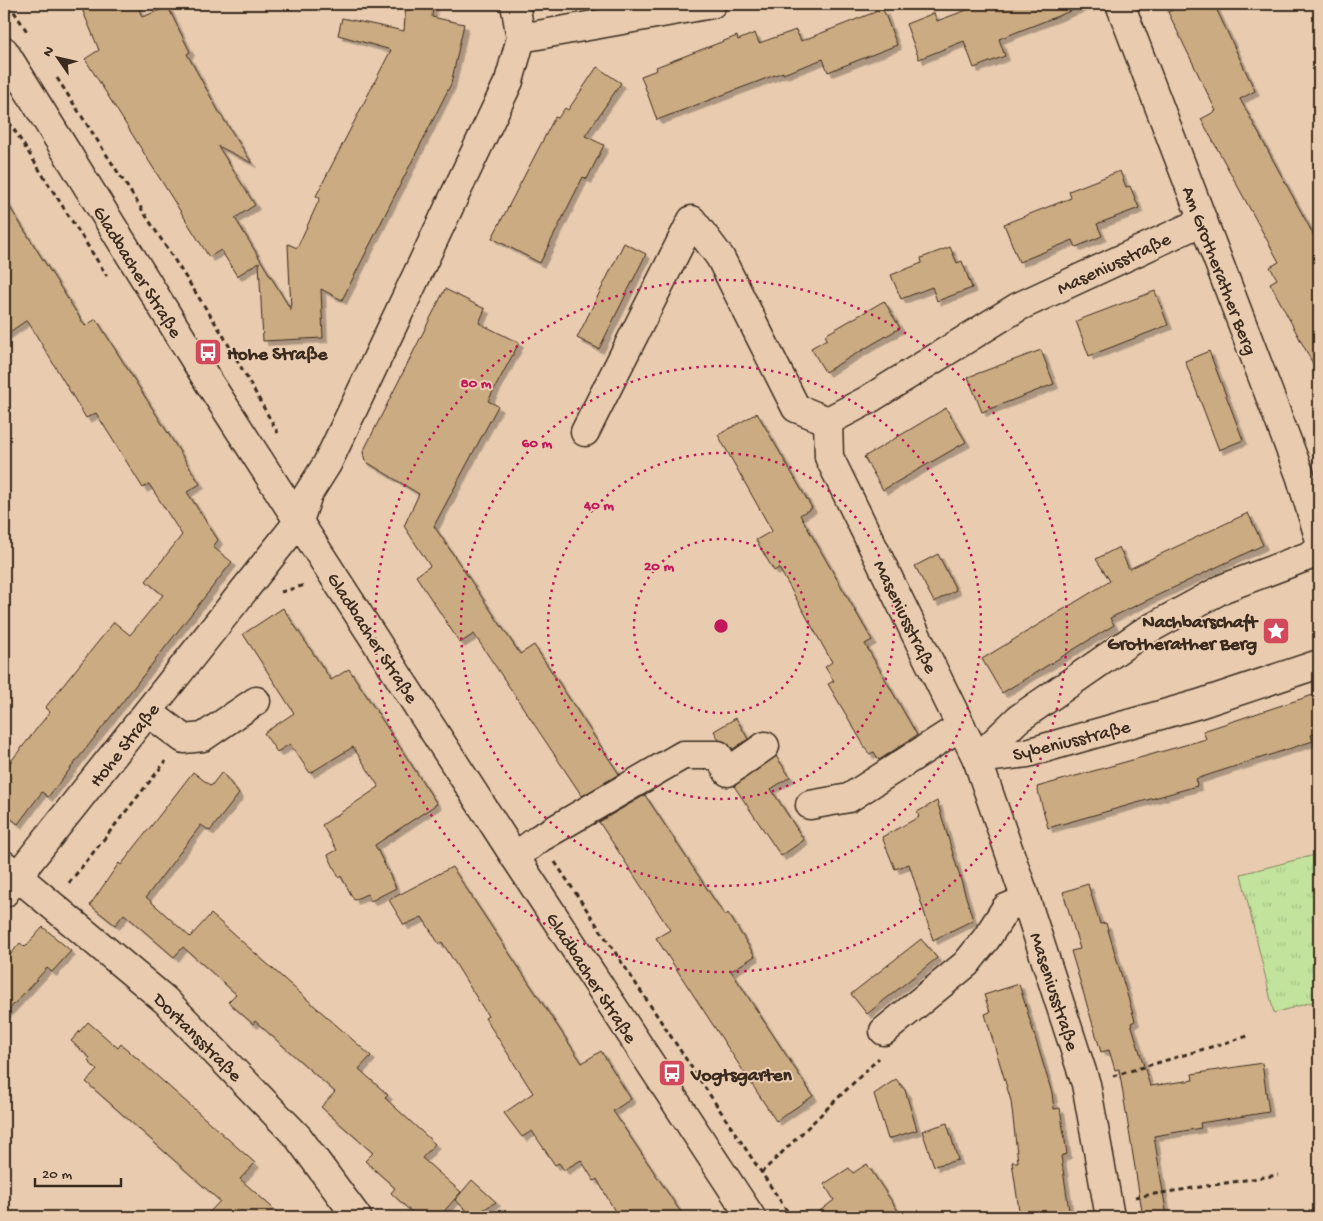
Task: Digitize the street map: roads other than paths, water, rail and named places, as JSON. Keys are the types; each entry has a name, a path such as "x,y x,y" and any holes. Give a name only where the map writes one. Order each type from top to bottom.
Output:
{"street":[{"name":"Hohe Straße","path":"8,878 148,712 300,521 308,494 326,464 509,81 521,38 515,4"},
{"path":"521,38 712,4"},
{"name":"Am Grotherather Berg","path":"1120,4 1203,221 1309,471 1319,537"},
{"name":"Gladbacher Straße","path":"4,51 208,381 300,521 514,857 751,1217"},
{"path":"585,432 692,220 720,257 796,408 828,421"},
{"name":"Maseniusstraße","path":"1108,1209 1086,1084 1026,900 977,759 829,457 828,421 866,401 1018,307 1203,221"},
{"name":"Sybeniusstraße","path":"977,759 1018,719 1142,633 1224,588 1319,552"},
{"name":"Sybeniusstraße","path":"977,759 1037,750 1199,704 1319,664"},
{"path":"148,712 184,739 203,737 256,701"},
{"path":"810,805 849,798 961,726"},
{"path":"514,857 540,838 683,755 718,756 728,772 765,746"},
{"name":"Dortansstraße","path":"8,878 172,1007 298,1138 357,1217"},
{"path":"884,1031 966,964 986,939 1006,908 1026,900"}],"place":[{"name":"Hohe Straße","path":"208,352"},
{"name":"Nachbarschaft Grotherather Berg","path":"1276,631"},
{"name":"Vogtsgarten","path":"672,1073"}]}
